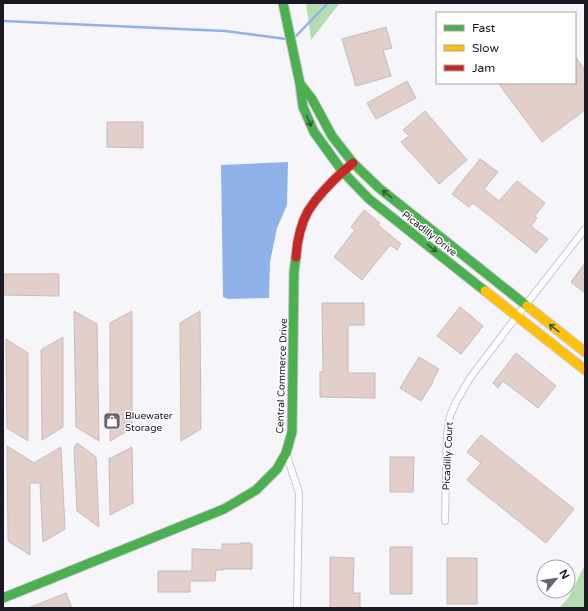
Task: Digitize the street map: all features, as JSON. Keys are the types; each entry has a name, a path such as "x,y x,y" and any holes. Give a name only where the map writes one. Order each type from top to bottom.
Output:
{"street":[{"name":"Picadilly Drive","path":"283,3 300,84 303,107 314,132 343,172 369,199 585,370"},
{"name":"Picadilly Drive","path":"300,84 312,99 332,136 353,163 379,188 585,352"},
{"name":"Central Commerce Drive","path":"3,598 224,509 256,490 277,469 286,453 292,432 294,272 297,245 308,211 335,178 353,163"},
{"name":"Picadilly Court","path":"445,521 447,434 450,416 456,402 470,378 585,228"},
{"path":"286,453 299,492 297,608"}],"green space":[{"path":"306,3 340,3 311,40"},
{"path":"585,565 585,608 559,608 567,599 576,599 576,582"}],"water":[{"path":"288,162 287,205 277,228 270,262 269,298 228,299 223,297 221,165"}],"building":[{"path":"386,27 392,48 383,50 391,76 356,86 342,39"},
{"path":"576,57 585,70 585,110 542,142 499,84 576,84"},
{"path":"407,81 416,98 376,119 367,103"},
{"path":"425,111 467,160 439,184 401,142 409,136 403,130"},
{"path":"107,122 143,122 143,148 107,147"},
{"path":"480,159 498,172 484,189 499,201 517,181 545,203 535,216 537,218 531,226 548,239 536,253 473,203 469,207 452,194"},
{"path":"364,210 380,223 378,225 401,244 397,250 390,245 362,280 334,257 355,230 351,227"},
{"path":"585,263 585,293 571,282"},
{"path":"3,274 59,274 59,296 3,295"},
{"path":"322,303 364,303 364,325 348,325 348,373 375,373 375,398 320,397 320,372 323,372"},
{"path":"460,307 483,326 461,354 437,336"},
{"path":"74,311 97,324 99,441 76,427"},
{"path":"132,311 132,428 110,441 110,323"},
{"path":"200,311 201,429 181,441 180,323"},
{"path":"63,337 63,427 42,440 41,350"},
{"path":"6,339 28,353 28,441 7,428"},
{"path":"516,353 556,386 538,408 503,381 498,388 493,383"},
{"path":"419,357 439,369 421,401 400,388"},
{"path":"481,435 574,509 546,543 467,480 481,463 467,452"},
{"path":"77,443 96,457 99,527 77,511 74,448"},
{"path":"7,446 34,463 61,447 65,529 43,542 40,483 30,483 30,555 8,541"},
{"path":"132,447 133,503 110,515 109,458"},
{"path":"390,457 414,457 413,492 390,492"},
{"path":"222,544 252,544 252,569 216,570 215,581 190,581 190,592 158,592 158,571 192,571 192,549 222,550"},
{"path":"390,547 412,547 412,594 390,594"},
{"path":"330,557 354,558 353,593 360,593 360,608 330,608"},
{"path":"447,558 477,558 477,604 447,604"},
{"path":"66,593 72,608 28,608"}],"waterway":[{"path":"296,36 328,3"},
{"path":"3,21 225,31 286,39"}],"traffic: fast":[{"path":"283,3 300,84 303,107 314,132 343,172 369,199 485,291"},
{"path":"301,85 312,99 332,136 353,163 379,188 527,306"},
{"path":"3,598 224,509 256,490 277,469 286,453 292,432 294,272 296,257"}],"traffic: slow":[{"path":"485,291 585,370"},
{"path":"527,306 585,352"}],"traffic: jam":[{"path":"296,257 300,233 308,211 328,186 353,163"}],"place":[{"name":"Bluewater Storage","path":"112,421"}]}
